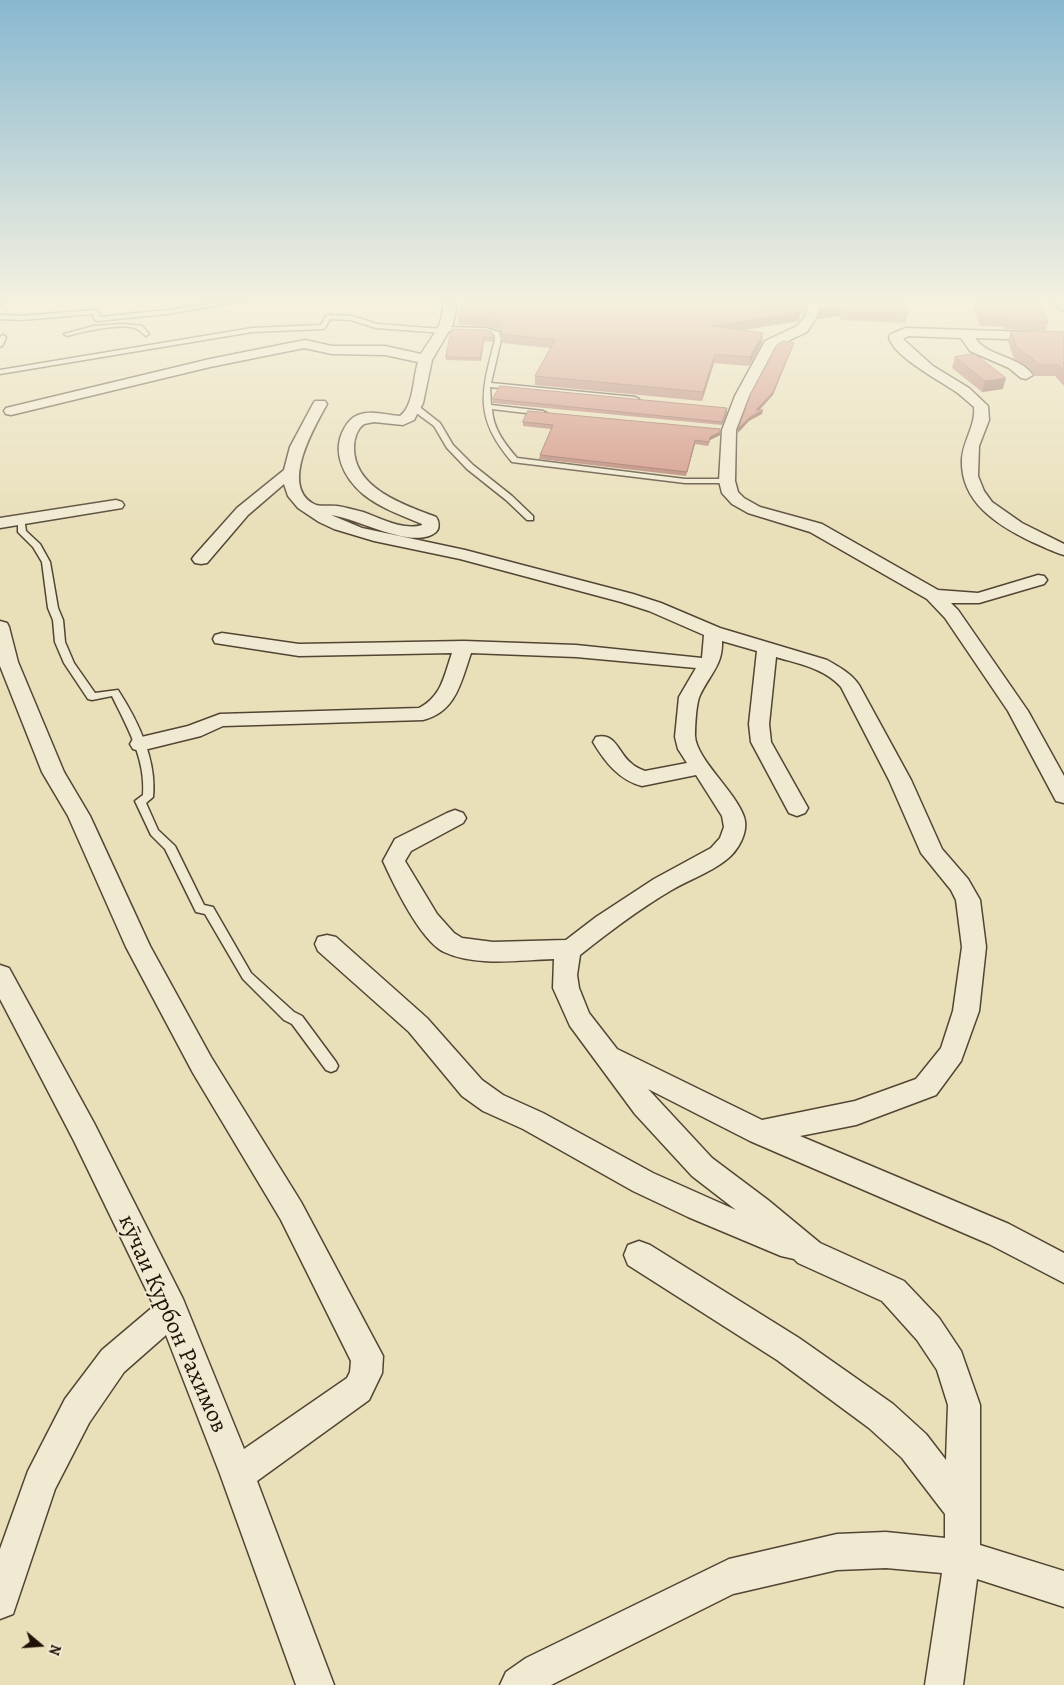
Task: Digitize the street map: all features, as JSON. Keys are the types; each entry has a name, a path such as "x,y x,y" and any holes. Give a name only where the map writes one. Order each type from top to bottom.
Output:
{"street":[{"path":"11,411 146,379"},
{"path":"311,510 351,514 418,533 430,528 430,521 372,495 358,480 348,463 346,443 354,423 362,419 372,417 405,420 410,416 421,379"},
{"path":"751,379 732,409 724,430 727,481 730,493 738,501 754,510 816,528 933,595 952,614 1018,711 1064,796"},
{"path":"944,379 964,391 981,406 983,418 972,440 968,470 973,487 986,505 1000,518 1064,550"},
{"path":"320,404 300,443 291,472 292,487 295,494 323,519 340,526 378,536 441,549 628,598 712,632 767,650 820,664 852,686 854,696 900,780 932,853 960,885 968,900 974,947 966,1011 952,1053 926,1087 856,1113 760,1132"},
{"path":"201,559 222,532 266,489 291,472"},
{"path":"0,523 116,505"},
{"path":"933,595 979,598 1038,580"},
{"path":"0,627 8,662 53,772 79,816 138,947 202,1064 291,1211 367,1356 368,1366 365,1377 358,1389 236,1474"},
{"path":"712,632 713,655 689,698 685,736 688,749 719,792 733,816 735,827 730,841 719,854 662,885 571,949 566,959 564,975 566,988 579,1019 645,1106 702,1167 758,1209 810,1252"},
{"path":"222,639 299,650 464,647 576,651 709,664"},
{"path":"140,744 194,731 220,720 422,714 438,706 448,692 464,647"},
{"path":"767,650 759,724 761,742 797,808"},
{"path":"602,742 623,768 642,779 701,768"},
{"path":"455,818 403,845 394,862 406,887 445,940 465,950 571,949"},
{"path":"327,944 418,1025 472,1088 493,1103 533,1121 643,1182 698,1208 810,1252 893,1291 928,1329 950,1362 964,1405 962,1557 944,1685"},
{"name":"кӯчаи Курбон Рахимов","path":"0,975 84,1132 172,1310 315,1685"},
{"path":"607,1056 760,1132 998,1234 1064,1269"},
{"path":"640,1255 788,1349 881,1416 914,1446 962,1506"},
{"path":"0,1601 40,1483 77,1411 113,1361 172,1310"},
{"path":"519,1685 539,1671 729,1577 837,1552 886,1550 962,1557 1064,1589"}],"lane":[{"path":"488,379 488,418 497,440 515,460 685,481 727,481"},
{"path":"487,384 641,400"},
{"path":"488,406 499,409 556,414"},
{"path":"414,407 437,425 450,446 470,467 509,498 530,518"},
{"path":"21,520 22,532 37,546 46,562 53,608 58,620 60,642 70,663 92,697 115,692 140,744 151,786 148,797 140,802 144,815 162,843 169,846 200,909 209,910 247,976 289,1016 297,1020 332,1066"}],"building":[{"path":"563,379 707,379 703,392"},
{"path":"759,379 779,379 773,392 756,410 763,410 750,417 738,429 751,393"},
{"path":"982,379 1002,379 985,381"},
{"path":"500,386 727,408 722,422 493,399"},
{"path":"528,411 720,429 720,432 710,437 709,442 695,440 687,472 540,455 553,425 523,422"}]}
